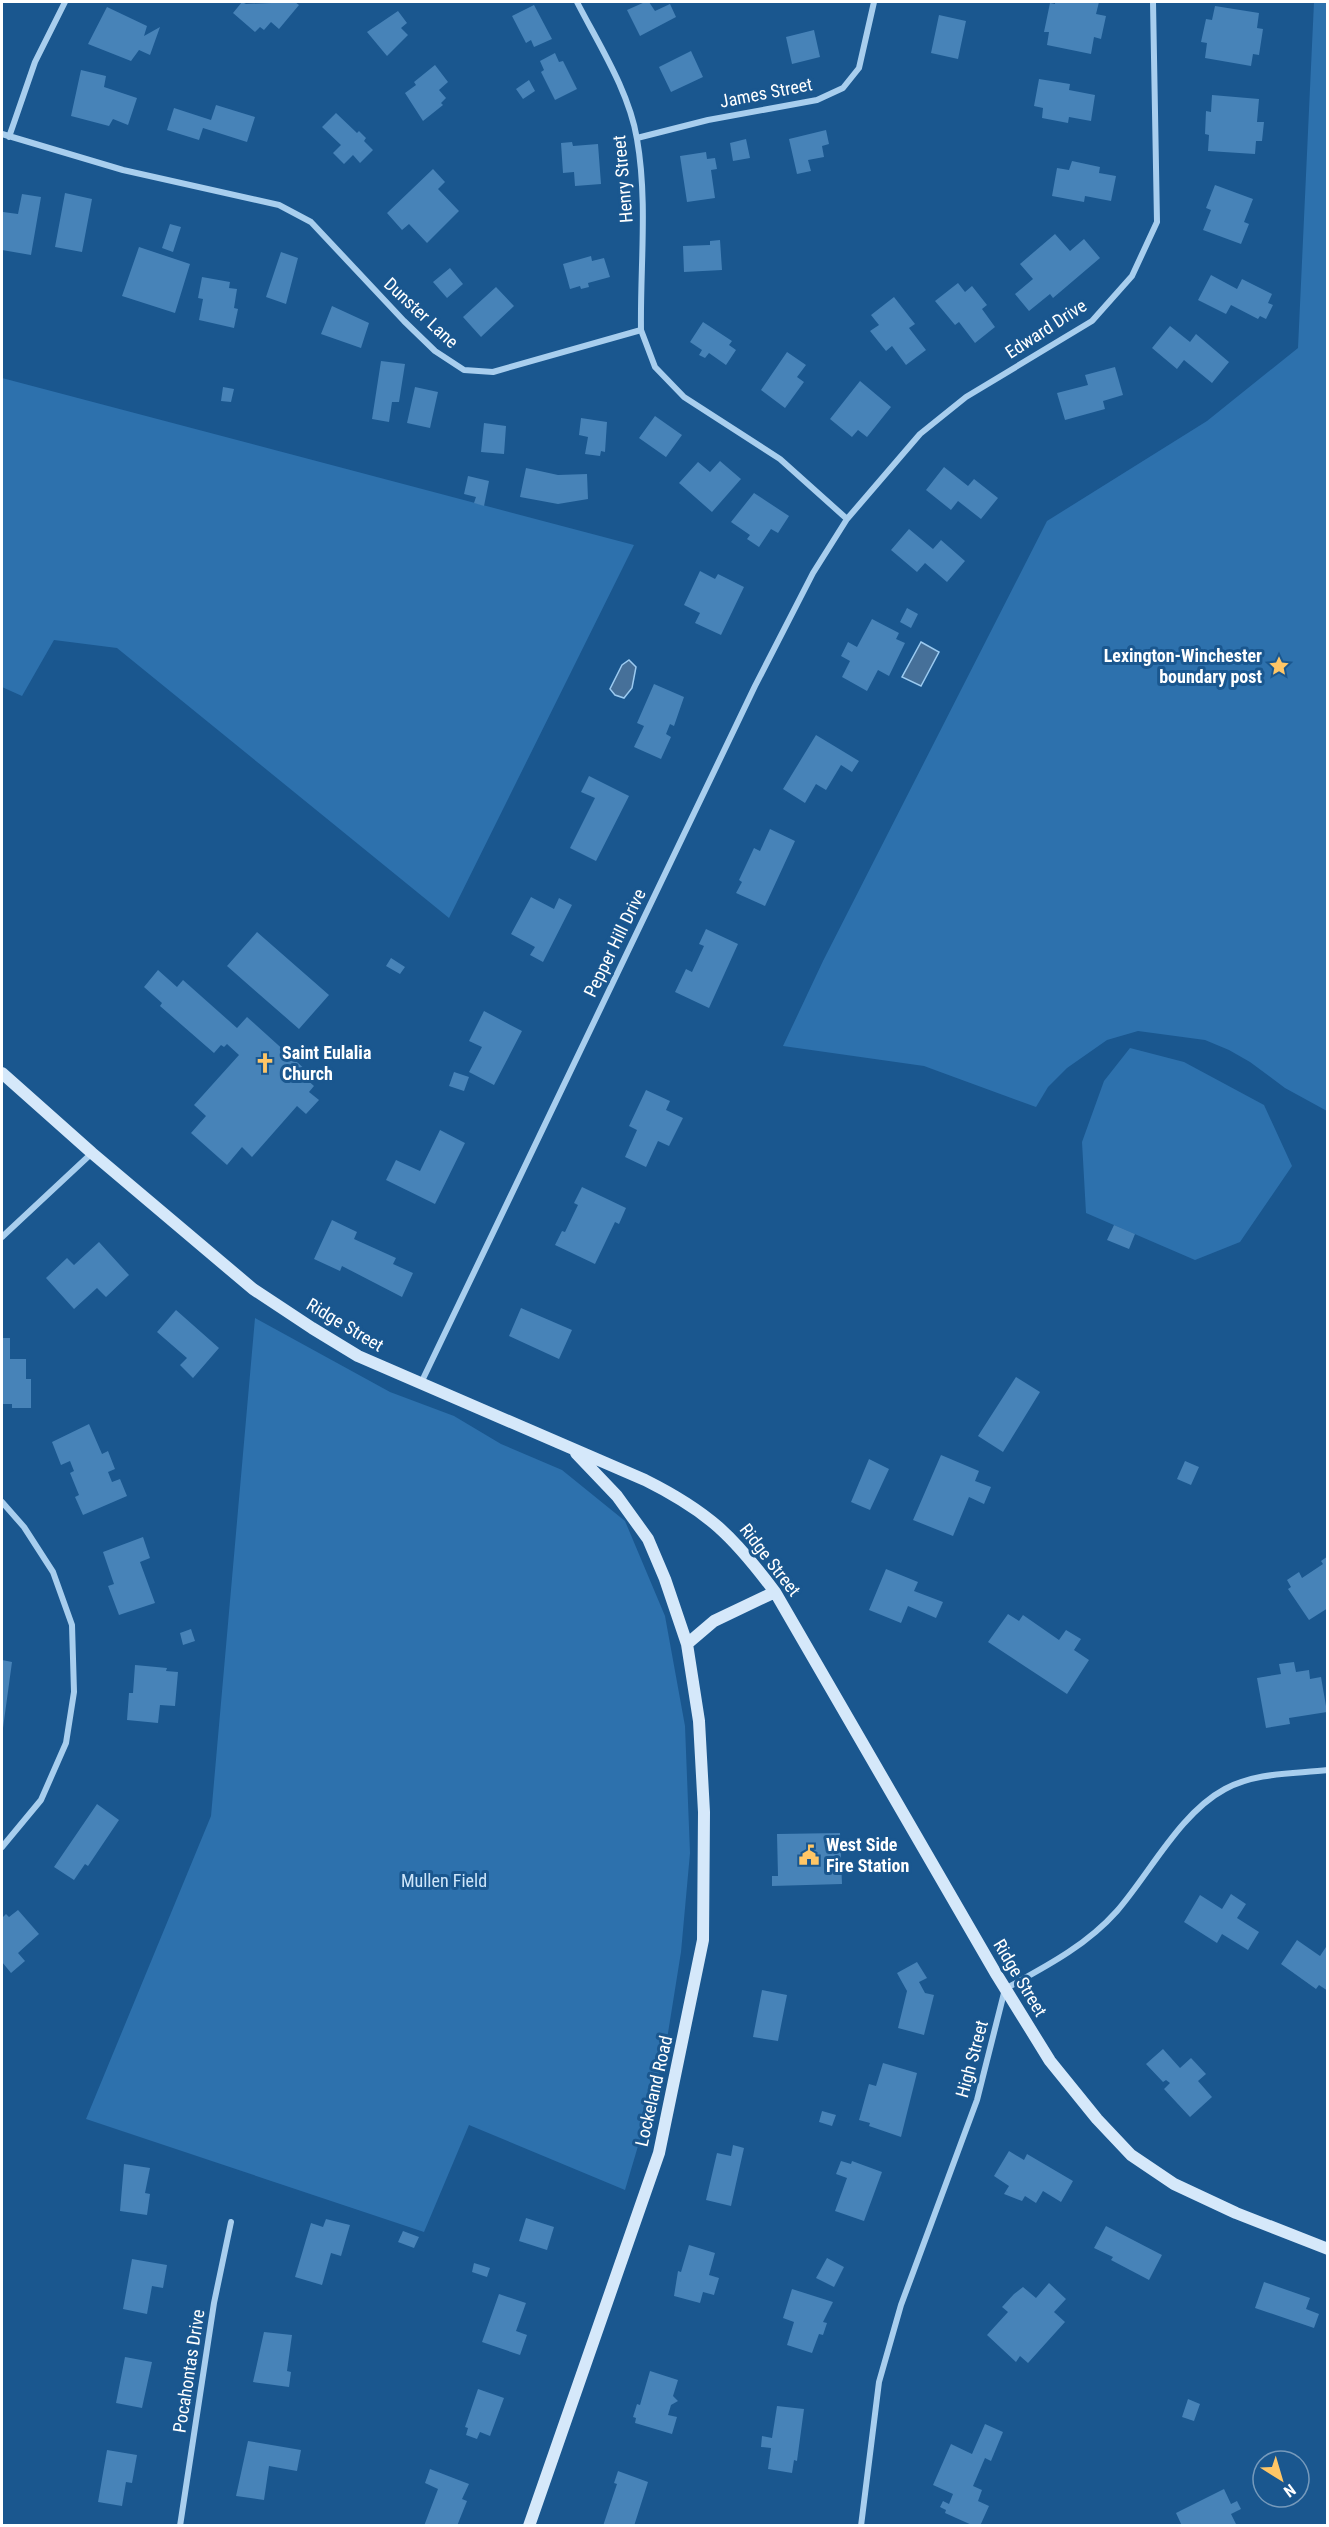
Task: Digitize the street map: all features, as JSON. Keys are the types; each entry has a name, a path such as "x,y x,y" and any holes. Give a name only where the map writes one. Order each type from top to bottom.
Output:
{"main road":[{"name":"Ridge Street","path":"2,1073 92,1153 253,1289 358,1356 682,1498 713,1520 753,1563 775,1593 1005,1989 1050,2061 1097,2119 1131,2155 1174,2184 1328,2249"},
{"name":"Lockeland Road","path":"529,2526 659,2152 703,1940 704,1801 699,1721 687,1644 665,1579 648,1539 617,1496 571,1448"},
{"path":"687,1644 714,1621 775,1593"}],"street":[{"path":"9,136 35,62 65,2"},
{"name":"Henry Street","path":"577,2 622,90 637,138 643,236 641,330"},
{"name":"James Street","path":"637,138 708,120 817,100 843,88 858,68 874,2"},
{"name":"Edward Drive","path":"847,519 920,434 942,414 980,388 1092,321 1131,276 1157,222 1153,2"},
{"name":"Dunster Lane","path":"2,134 123,170 279,205 310,222 435,351 464,370 493,372 641,330"},
{"path":"641,330 655,367 684,397 780,459 847,519"},
{"name":"Pepper Hill Drive","path":"420,1384 755,686 813,573 847,519"},
{"path":"2,1237 92,1153"},
{"path":"2,1502 24,1527 53,1572 72,1625 74,1692 66,1743 41,1800 2,1847"},
{"path":"1005,1989 1062,1958 1115,1913 1190,1817 1209,1799 1250,1779 1328,1770"},
{"name":"High Street","path":"861,2526 879,2382 901,2305 977,2100 1005,1989"},
{"name":"Pocahontas Drive","path":"180,2526 214,2303 231,2222"}],"green space":[{"path":"1314,2 1328,2 1327,1111 1285,1088 1250,1062 1229,1050 1205,1040 1138,1031 1107,1040 1067,1068 1048,1087 1036,1107 924,1066 783,1046 823,961 1047,521 1207,421 1298,348"},
{"path":"2,378 634,545 449,918 117,648 54,640 22,696 2,687"},
{"path":"1130,1048 1184,1062 1264,1105 1292,1166 1240,1242 1195,1260 1086,1213 1082,1142 1104,1081"},
{"name":"Mullen Field","path":"255,1318 390,1392 454,1416 501,1444 562,1470 625,1521 665,1616 685,1726 690,1853 681,1952 664,2058 625,2190 469,2125 424,2232 86,2119 211,1816"}],"shaded area":[{"path":"921,642 939,652 921,686 902,677"},
{"path":"629,660 636,667 632,688 624,698 615,695 610,689 622,665"}],"building":[{"path":"242,2 246,4 295,2 299,5 279,29 271,22 264,30 260,27 255,32 233,13"},
{"path":"649,2 655,11 670,4 676,17 640,36 627,10"},
{"path":"1055,2 1099,2 1096,14 1106,16 1101,39 1094,37 1091,54 1047,45 1049,32 1044,32 1050,3 1055,4"},
{"path":"534,5 552,39 534,47 531,40 526,43 512,16"},
{"path":"1215,6 1259,13 1257,28 1263,29 1259,55 1253,54 1251,66 1205,58 1207,43 1201,42 1206,19 1212,20"},
{"path":"107,7 147,26 144,36 160,27 150,55 139,50 131,61 88,44"},
{"path":"398,11 407,23 401,28 408,35 387,56 367,32"},
{"path":"939,15 966,21 958,59 931,53"},
{"path":"814,30 820,57 792,64 786,37"},
{"path":"691,51 703,77 671,92 659,67"},
{"path":"555,53 559,62 563,61 577,89 555,100 541,72 544,70 540,61"},
{"path":"435,65 448,82 439,90 446,98 441,103 443,105 423,121 405,93 416,85 414,82"},
{"path":"81,70 106,76 104,87 137,98 128,125 113,119 109,126 71,116"},
{"path":"1039,79 1070,84 1069,90 1095,95 1091,121 1069,117 1068,123 1042,118 1043,108 1034,106"},
{"path":"529,80 535,91 523,99 516,89"},
{"path":"1212,95 1259,99 1257,122 1264,122 1262,141 1256,141 1255,154 1208,151 1209,135 1205,134 1206,111 1211,112"},
{"path":"216,105 255,117 247,142 203,128 199,140 167,130 174,108 211,120"},
{"path":"336,113 357,133 359,131 366,138 364,141 373,150 360,163 353,155 344,164 333,153 341,145 322,127"},
{"path":"826,130 829,144 822,146 824,157 808,160 811,171 797,174 789,139"},
{"path":"746,139 750,158 733,161 730,143"},
{"path":"572,142 573,146 598,144 601,184 575,186 574,172 563,173 561,143"},
{"path":"706,152 707,159 715,158 717,169 711,170 715,198 687,202 680,156"},
{"path":"1072,161 1100,167 1099,173 1116,176 1111,201 1085,196 1084,202 1052,196 1057,168 1069,170"},
{"path":"433,169 445,182 438,189 459,211 427,243 409,224 402,230 387,213"},
{"path":"1215,185 1253,199 1244,222 1249,224 1241,244 1203,230 1211,210 1206,208"},
{"path":"65,193 92,199 82,252 55,247"},
{"path":"22,194 41,197 31,255 2,250 3,212 18,214"},
{"path":"170,224 181,227 173,252 162,248"},
{"path":"1055,234 1070,251 1084,239 1100,258 1053,298 1050,294 1029,311 1015,294 1033,279 1020,264"},
{"path":"720,240 722,270 684,272 683,246 710,245 710,241"},
{"path":"139,247 190,264 175,313 122,296"},
{"path":"281,252 298,258 286,304 266,297"},
{"path":"591,256 592,261 604,258 610,277 588,283 589,287 581,289 580,286 570,289 563,264"},
{"path":"450,268 463,284 447,298 433,282"},
{"path":"1211,275 1237,289 1242,279 1272,294 1268,303 1273,305 1266,319 1260,316 1258,319 1231,305 1226,314 1198,300"},
{"path":"202,277 230,282 229,288 237,289 234,308 238,309 234,328 199,320 203,299 198,298"},
{"path":"958,283 965,292 972,286 987,305 982,309 995,327 975,343 959,322 955,325 935,301"},
{"path":"496,287 514,306 481,337 463,317"},
{"path":"894,297 915,324 909,328 926,350 906,365 892,346 886,351 870,331 879,325 871,315"},
{"path":"332,306 369,323 361,348 321,334"},
{"path":"703,322 732,341 729,345 736,350 726,365 709,353 705,358 699,355 702,350 690,342"},
{"path":"1170,326 1190,342 1196,334 1229,362 1212,383 1184,360 1177,369 1152,348"},
{"path":"787,352 806,365 797,377 804,382 785,408 761,390"},
{"path":"381,361 405,364 399,402 392,402 389,422 372,419"},
{"path":"1115,367 1123,395 1103,401 1105,409 1065,420 1057,393 1088,385 1085,375"},
{"path":"860,381 891,407 867,437 858,430 852,437 830,419"},
{"path":"223,387 234,389 231,402 221,401"},
{"path":"415,387 438,392 430,428 407,423"},
{"path":"655,416 682,435 666,457 639,438"},
{"path":"581,418 607,422 605,452 601,451 600,456 585,454 588,437 579,435"},
{"path":"484,423 506,426 504,454 481,452"},
{"path":"720,461 741,479 712,512 679,483 698,462 710,472"},
{"path":"944,467 968,486 974,479 998,498 981,519 958,501 951,510 926,490"},
{"path":"526,468 558,475 587,474 588,499 558,504 520,497"},
{"path":"468,476 489,481 484,506 474,503 476,497 464,494"},
{"path":"754,493 789,516 778,533 771,529 759,547 747,539 750,535 731,522"},
{"path":"909,529 933,549 941,540 965,561 947,582 925,563 917,572 891,550"},
{"path":"700,571 715,579 718,574 744,587 721,635 695,623 700,613 684,605"},
{"path":"907,608 918,614 911,628 900,622"},
{"path":"872,619 899,633 896,639 905,643 889,676 878,670 867,691 842,677 850,661 841,656 848,642 857,647"},
{"path":"654,684 684,697 674,726 670,724 666,734 671,737 661,759 634,747 644,726 637,723"},
{"path":"816,735 859,761 852,772 841,765 826,790 816,784 805,803 783,789"},
{"path":"589,776 629,796 596,861 570,848 595,798 581,792"},
{"path":"770,829 795,841 765,906 736,893 742,882 739,880 754,848 760,851"},
{"path":"531,897 554,909 559,898 572,905 543,962 530,955 535,947 511,934"},
{"path":"706,929 738,944 709,1008 675,992 686,969 692,972 704,946 699,944"},
{"path":"257,932 329,995 299,1029 227,966"},
{"path":"391,958 405,967 400,974 386,966"},
{"name":"Saint Eulalia Church","path":"158,970 177,987 183,980 237,1028 247,1017 308,1072 304,1077 314,1086 309,1092 319,1100 306,1114 297,1106 252,1157 242,1147 227,1165 191,1133 206,1116 194,1105 239,1055 227,1044 224,1047 221,1045 214,1053 160,1006 162,1003 144,987"},
{"path":"484,1011 522,1031 494,1085 469,1072 482,1047 469,1041"},
{"path":"454,1072 469,1077 464,1091 449,1086"},
{"path":"646,1090 670,1101 666,1110 683,1118 669,1146 658,1141 646,1167 625,1157 637,1130 629,1126"},
{"path":"440,1130 465,1143 435,1204 386,1180 396,1160 420,1171"},
{"path":"582,1187 626,1208 619,1224 615,1222 595,1264 555,1245 562,1231 565,1232 578,1205 574,1203"},
{"path":"332,1220 357,1232 354,1239 396,1258 393,1264 413,1273 402,1297 342,1266 340,1271 314,1259"},
{"path":"1114,1225 1135,1234 1129,1249 1107,1240"},
{"path":"99,1242 129,1275 106,1297 97,1288 74,1309 46,1278 67,1258 74,1265"},
{"path":"521,1308 572,1330 559,1359 509,1336"},
{"path":"176,1310 219,1348 193,1378 180,1365 187,1358 157,1332"},
{"path":"2,1338 10,1338 10,1359 26,1359 26,1379 31,1379 31,1408 12,1408 12,1404 2,1404"},
{"path":"1016,1377 1040,1392 1003,1452 978,1436"},
{"path":"89,1424 102,1454 108,1451 115,1469 108,1472 112,1482 120,1479 127,1496 83,1515 75,1497 79,1495 70,1473 74,1471 70,1461 61,1465 52,1442"},
{"path":"941,1455 979,1471 975,1481 991,1487 984,1504 969,1497 953,1536 913,1520"},
{"path":"869,1459 889,1469 870,1510 851,1502"},
{"path":"1185,1461 1199,1467 1191,1485 1177,1479"},
{"path":"143,1537 150,1558 140,1562 155,1603 119,1615 108,1586 114,1584 103,1552"},
{"path":"1328,1556 1328,1608 1309,1620 1288,1589 1291,1587 1287,1580 1299,1572 1302,1578 1323,1564 1321,1561"},
{"path":"886,1569 918,1582 914,1591 943,1602 936,1618 908,1606 901,1623 869,1610"},
{"path":"1008,1614 1019,1621 1023,1615 1059,1640 1066,1630 1081,1639 1074,1650 1089,1660 1067,1694 988,1642"},
{"path":"191,1629 195,1641 183,1645 180,1633"},
{"path":"2,1660 12,1662 3,1728 2,1728"},
{"path":"1294,1662 1296,1672 1309,1670 1310,1679 1321,1677 1327,1712 1289,1718 1290,1724 1266,1728 1257,1678 1281,1674 1279,1664"},
{"path":"135,1665 167,1668 166,1671 178,1672 175,1706 160,1705 158,1723 127,1720 129,1693 133,1693"},
{"path":"97,1804 119,1820 88,1866 85,1864 74,1880 54,1867"},
{"name":"West Side Fire Station","path":"840,1833 842,1884 772,1886 772,1876 778,1876 777,1834"},
{"path":"1231,1894 1246,1904 1237,1918 1259,1932 1248,1950 1222,1934 1217,1943 1184,1922 1200,1895 1222,1909"},
{"path":"18,1910 39,1934 18,1953 25,1961 11,1973 2,1962 2,1918 6,1914 9,1917"},
{"path":"1297,1940 1320,1956 1328,1944 1328,1991 1319,1985 1316,1989 1281,1964"},
{"path":"917,1962 927,1978 919,1982 925,1993 934,1995 924,2035 898,2028 907,1991 897,1973"},
{"path":"762,1990 787,1995 778,2041 753,2037"},
{"path":"1163,2049 1180,2068 1191,2058 1206,2074 1198,2081 1212,2097 1190,2117 1164,2089 1170,2083 1166,2080 1163,2082 1146,2064"},
{"path":"883,2063 917,2073 901,2137 869,2126 870,2123 859,2120 869,2084 876,2086"},
{"path":"822,2111 836,2115 832,2126 819,2122"},
{"path":"733,2145 744,2148 731,2206 706,2200 717,2153 731,2156"},
{"path":"1009,2151 1024,2160 1027,2154 1073,2181 1061,2202 1043,2191 1036,2203 1025,2196 1022,2201 1004,2194 1009,2186 994,2176"},
{"path":"841,2161 851,2164 852,2161 882,2172 864,2221 835,2211 847,2178 836,2174"},
{"path":"124,2164 150,2168 145,2193 150,2194 147,2215 120,2211"},
{"path":"526,2218 554,2227 547,2250 519,2241"},
{"path":"326,2219 350,2225 341,2256 331,2253 322,2285 295,2277 311,2223 323,2227"},
{"path":"1106,2226 1162,2255 1149,2280 1111,2260 1113,2257 1094,2248"},
{"path":"403,2231 419,2237 414,2248 398,2242"},
{"path":"689,2245 715,2253 709,2275 719,2278 714,2295 703,2292 700,2303 674,2296 678,2271 681,2272"},
{"path":"827,2258 844,2267 834,2287 816,2278"},
{"path":"132,2259 167,2265 163,2288 152,2286 147,2314 123,2309"},
{"path":"474,2263 490,2268 487,2277 472,2272"},
{"path":"1264,2282 1310,2298 1306,2309 1319,2314 1314,2328 1255,2308"},
{"path":"1049,2283 1066,2299 1054,2312 1065,2322 1028,2363 1020,2356 1016,2362 987,2335 1008,2312 1002,2307 1014,2294 1023,2287 1036,2298"},
{"path":"792,2289 833,2302 823,2322 827,2323 823,2335 819,2334 812,2353 787,2345 794,2322 783,2318"},
{"path":"499,2294 526,2303 516,2331 527,2335 520,2355 482,2342"},
{"path":"264,2332 292,2335 287,2371 291,2372 289,2387 253,2382"},
{"path":"125,2357 152,2362 142,2408 116,2403"},
{"path":"650,2371 678,2380 673,2396 678,2401 671,2405 668,2415 677,2417 672,2434 635,2423 636,2418 633,2417 637,2404 640,2405"},
{"path":"478,2389 504,2398 490,2436 480,2432 477,2439 466,2435 468,2428 465,2427"},
{"path":"1188,2399 1200,2404 1194,2421 1182,2417"},
{"path":"777,2406 804,2409 797,2461 794,2460 792,2473 768,2469 771,2448 761,2447 762,2436 772,2438"},
{"path":"985,2424 1003,2432 991,2461 985,2458 973,2486 982,2490 978,2501 989,2506 980,2526 974,2526 945,2513 946,2510 940,2507 943,2501 949,2504 953,2494 933,2485 951,2444 972,2454"},
{"path":"248,2441 301,2450 297,2471 269,2466 264,2500 236,2496"},
{"path":"107,2450 137,2455 132,2483 126,2482 122,2506 98,2502"},
{"path":"430,2469 469,2484 462,2499 467,2501 457,2526 424,2526 438,2489 425,2483"},
{"path":"618,2471 648,2482 634,2526 603,2526 617,2484 614,2483"},
{"path":"1224,2489 1231,2504 1237,2501 1241,2509 1231,2514 1237,2526 1182,2526 1176,2513"}],"place":[{"name":"Lexington-Winchester boundary post","path":"1279,666"},
{"name":"Saint Eulalia Church","path":"265,1063"},
{"name":"West Side Fire Station","path":"809,1855"}]}
